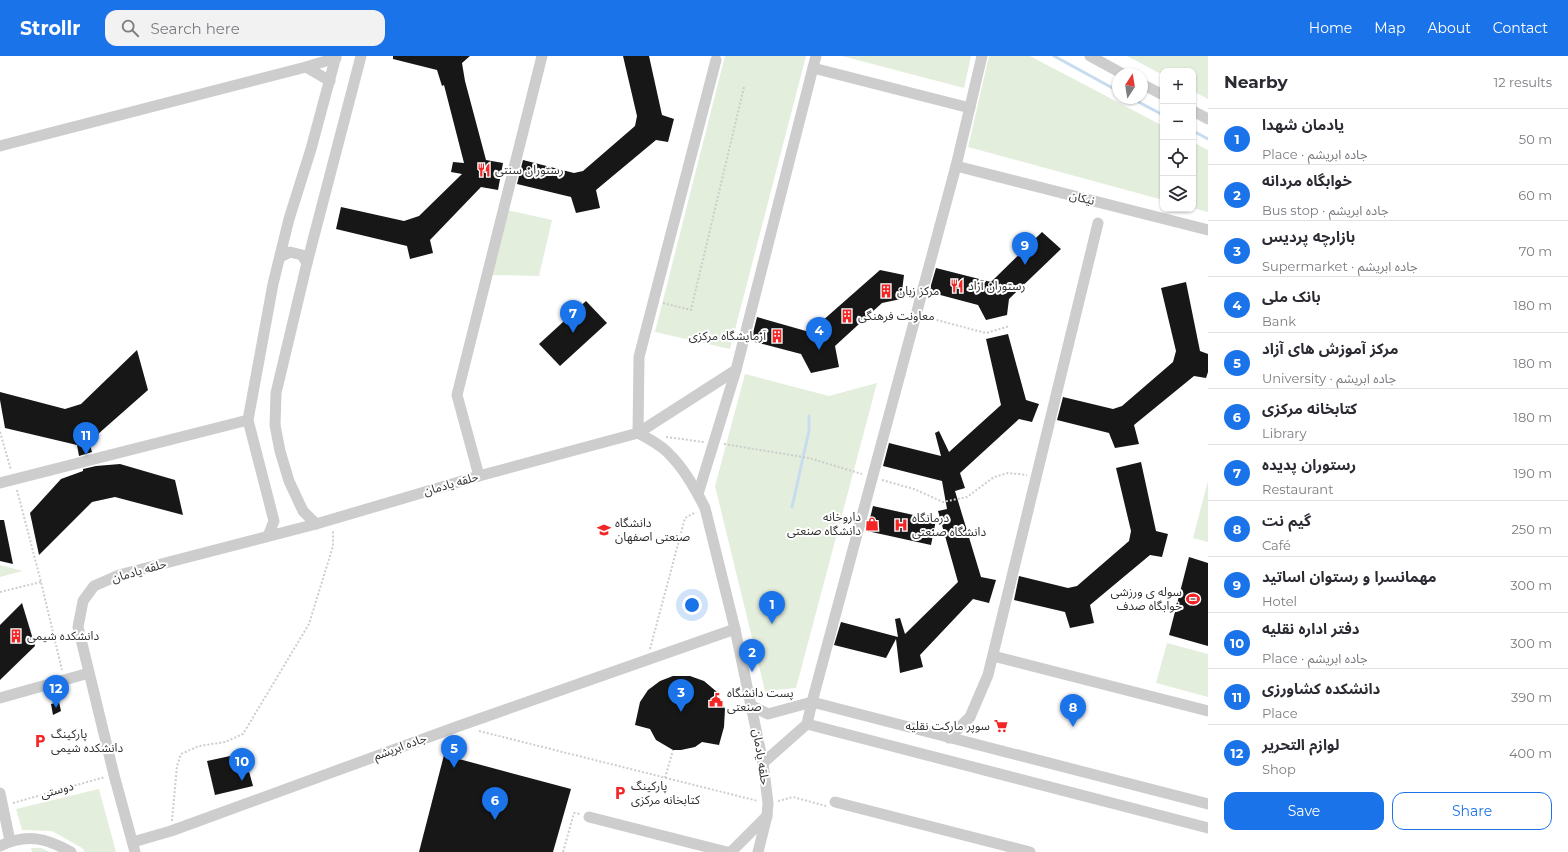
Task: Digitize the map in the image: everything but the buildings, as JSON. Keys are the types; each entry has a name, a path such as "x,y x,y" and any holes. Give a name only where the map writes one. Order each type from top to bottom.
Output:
{"street":[{"path":"316,524 303,511 289,481 280,451 275,425 276,394 361,56"},
{"path":"479,476 457,395 542,56"},
{"path":"698,494 736,370 816,56"},
{"path":"763,763 808,724 812,702 956,166 982,56"},
{"path":"1090,56 1112,68"},
{"path":"0,146 306,67 336,57"},
{"path":"268,536 274,520 248,420 260,352 289,219 311,149 336,57"},
{"path":"638,433 639,357 716,60"},
{"path":"306,67 330,81"},
{"path":"813,68 970,108"},
{"path":"1148,87 1160,93"},
{"path":"1196,113 1208,119"},
{"name":"نیکان","path":"956,166 1208,230"},
{"path":"950,738 970,717 988,675 1098,223"},
{"path":"280,257 290,252 302,255 308,263"},
{"path":"638,433 736,370"},
{"path":"0,483 248,420"},
{"name":"حلقه یادمان","path":"134,847 114,775 78,627 83,601 94,586 119,575 316,524 479,476 638,433 651,440 671,455 698,494 705,508 735,629 763,763 768,803 767,816 758,852"},
{"name":"جاده ابریشم","path":"134,847 171,831 459,726 735,629"},
{"path":"992,656 1208,711"},
{"path":"0,698 65,681 89,673"},
{"path":"752,706 768,714 812,702 1208,804"},
{"path":"808,724 1208,828"},
{"path":"0,793 10,841"},
{"path":"835,802 1030,852"},
{"path":"731,852 767,816"},
{"path":"589,817 727,852"},
{"path":"0,846 10,841 32,838 54,842 71,852"}],"path":[{"path":"654,301 691,310 744,88"},
{"path":"916,315 986,333 1010,326"},
{"path":"0,432 41,582 65,681"},
{"path":"785,454 809,458 914,489 943,502 967,497 994,477 1008,472 1036,477"},
{"path":"647,659 685,518 705,508"},
{"path":"171,831 177,766 181,754 199,746 225,742 243,734 309,624 333,546 334,519"},
{"path":"0,592 41,582"},
{"path":"459,726 768,803 793,797 834,808 835,802"},
{"path":"664,778 673,750"},
{"name":"دوستی","path":"3,805 114,775"},
{"path":"564,852 574,813 589,817"}],"green space":[{"path":"725,56 806,56 730,349 655,332"},
{"path":"842,56 971,56 964,88"},
{"path":"989,56 1030,56 1112,99 1112,104 1121,104 1160,124 1160,199 968,147"},
{"path":"1127,56 1208,56 1208,99 1196,93 1196,68 1160,68 1160,73"},
{"path":"1196,144 1208,150 1208,212 1196,209"},
{"path":"507,210 552,220 539,276 490,275"},
{"path":"745,374 829,396 877,383 796,688 765,691 715,486"},
{"path":"1208,481 1208,542 1193,538"},
{"path":"0,565 23,571 0,577"},
{"path":"1167,643 1208,654 1208,697 1156,683"},
{"path":"99,789 116,852 85,852 82,848 52,831 22,830 16,809"},
{"path":"31,848 41,848 50,852 32,852"}],"waterway":[{"path":"1054,56 1112,88"},
{"path":"1142,104 1160,113"},
{"path":"1196,133 1208,139"},
{"path":"792,507 809,431 809,416"}],"place":[{"name":"رستوران سنتی","path":"484,170"},
{"name":"مهمانسرا و رستوان اساتید","path":"1025,265"},
{"name":"رستوران آزاد","path":"957,286"},
{"name":"مرکز زبان","path":"886,291"},
{"name":"معاونت فرهنگی","path":"847,316"},
{"name":"رستوران پدیده","path":"573,333"},
{"name":"آزمایشگاه مرکزی","path":"777,336"},
{"name":"بانک ملی","path":"819,350"},
{"name":"دانشکده کشاورزی","path":"86,455"},
{"name":"داروخانه دانشگاه صنعتی","path":"872,524"},
{"name":"درمانگاه دانشگاه صنعتی","path":"901,525"},
{"name":"دانشگاه صنعتی اصفهان","path":"604,530"},
{"name":"سوله ی ورزشی خوابگاه صدف","path":"1193,599"},
{"name":"یادمان شهدا","path":"772,624"},
{"name":"دانشکده شیمی","path":"16,636"},
{"name":"خوابگاه مردانه","path":"752,672"},
{"name":"پست دانشگاه صنعتی","path":"716,700"},
{"name":"لوازم التحریر","path":"56,708"},
{"name":"بازارچه پردیس","path":"681,712"},
{"name":"سوپر مارکت نقلیه","path":"1001,726"},
{"name":"گیم نت","path":"1073,727"},
{"name":"پارکینگ دانشکده شیمی","path":"40,741"},
{"name":"مرکز آموزش های آزاد","path":"454,768"},
{"name":"دفتر اداره نقلیه","path":"242,781"},
{"name":"پارکینگ کتابخانه مرکزی","path":"620,793"},
{"name":"کتابخانه مرکزی","path":"495,820"}]}
